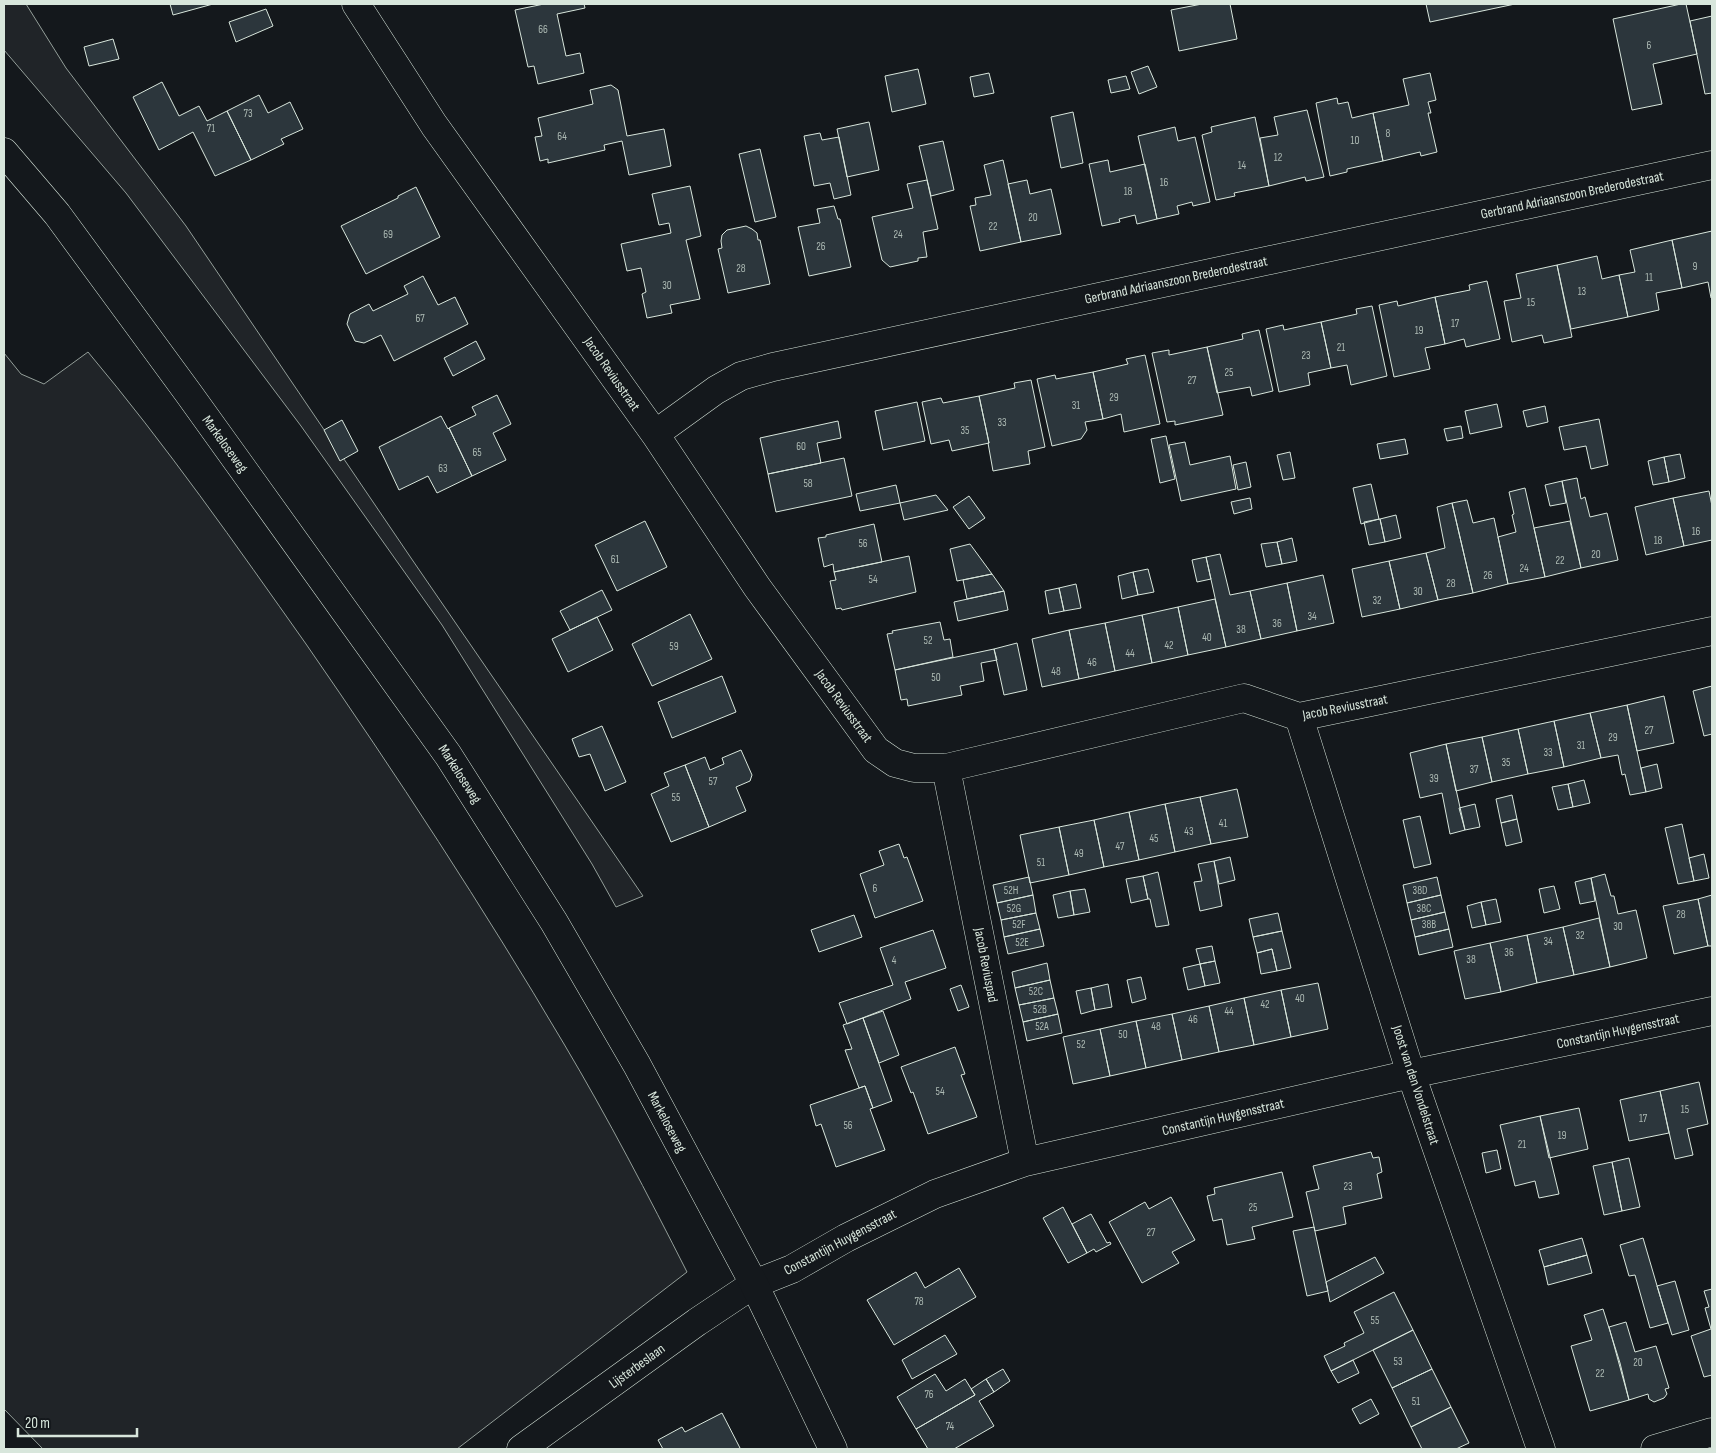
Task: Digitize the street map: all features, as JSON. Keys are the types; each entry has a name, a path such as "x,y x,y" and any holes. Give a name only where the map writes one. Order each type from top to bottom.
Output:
{"street":[{"name":"Jacob Reviusstraat","path":"356,4 434,125 655,434 757,587 876,750 894,763 914,768 946,768 1244,698 1298,717 1712,631"},
{"name":"Markeloseweg","path":"4,152 63,222 448,754 554,922 637,1065 754,1284 833,1449"},
{"name":"Gerbrand Adriaanszoon Brederodestraat","path":"655,434 716,390 741,376 773,367 1712,165"},
{"name":"Joost van den Vondelstraat","path":"1298,717 1411,1074 1541,1449"},
{"name":"Jacob Reviuspad","path":"946,768 1025,1162"},
{"name":"Constantijn Huygensstraat","path":"754,1284 792,1269 846,1238 934,1194 1025,1162 1411,1074 1712,1011"},
{"name":"Lijsterbeslaan","path":"520,1449 697,1322 754,1284"},
{"path":"1655,1449 1712,1432"}],"shaded area":[{"path":"4,4 26,4 66,68 186,226 643,896 616,907 592,864 442,625 301,426 126,193 4,50"},
{"path":"88,352 173,459 306,644 438,841 502,942 580,1072 687,1272 457,1449 43,1449 4,1409 4,353 21,374 44,384"}],"building":[{"path":"170,4 213,4 173,15"},
{"path":"544,4 584,4 585,8 557,14 566,56 580,53 584,73 538,84 534,66 528,67 515,10"},
{"path":"1202,4 1230,4 1237,39 1179,51 1171,10"},
{"path":"1426,4 1515,4 1430,22"},
{"path":"1686,4 1697,54 1653,64 1662,104 1632,110 1613,19"},
{"path":"266,9 273,26 236,42 229,22"},
{"path":"1712,16 1712,93 1705,94 1690,21"},
{"path":"113,39 119,59 89,66 84,47"},
{"path":"1148,66 1157,87 1139,94 1131,72"},
{"path":"918,69 926,104 892,112 885,76"},
{"path":"989,73 994,93 974,97 970,77"},
{"path":"1430,73 1436,100 1428,102 1431,113 1428,113 1437,152 1421,156 1420,152 1383,161 1373,113 1409,105 1403,79"},
{"path":"1126,76 1130,89 1111,93 1108,80"},
{"path":"162,82 179,116 199,106 207,121 227,111 251,160 215,176 193,132 159,150 133,97"},
{"path":"611,85 618,90 627,136 664,129 671,166 629,175 622,141 604,145 605,150 548,163 548,159 540,161 535,137 542,136 538,118 593,104 590,90"},
{"path":"259,95 268,113 290,102 303,129 281,139 284,144 251,160 227,111"},
{"path":"1337,98 1338,104 1348,102 1352,118 1373,113 1383,161 1347,169 1347,172 1330,176 1316,103"},
{"path":"1307,110 1324,177 1306,181 1305,177 1269,186 1260,138 1278,135 1274,117"},
{"path":"1073,112 1083,163 1061,168 1051,117"},
{"path":"1255,117 1269,186 1234,193 1235,196 1216,200 1202,135 1212,132 1211,127"},
{"path":"869,122 879,170 847,177 837,129"},
{"path":"1175,127 1178,141 1195,137 1210,202 1193,206 1192,202 1177,206 1179,214 1157,219 1138,136"},
{"path":"820,133 822,140 839,137 851,195 834,199 830,183 814,186 804,136"},
{"path":"943,141 954,190 931,196 919,146"},
{"path":"760,149 776,217 755,222 739,154"},
{"path":"1003,160 1021,242 980,251 970,206 976,205 975,198 991,195 984,165"},
{"path":"1108,160 1110,172 1145,164 1157,219 1137,224 1135,215 1119,219 1120,222 1102,226 1089,164"},
{"path":"927,180 938,229 923,232 927,257 918,258 918,261 890,267 882,260 872,217 913,208 907,184"},
{"path":"1027,180 1030,194 1051,189 1061,234 1021,242 1008,184"},
{"path":"690,186 701,236 686,240 700,299 670,305 672,313 647,318 642,294 646,292 641,268 627,271 621,244 671,233 669,223 659,225 652,194"},
{"path":"416,187 440,237 366,274 341,226"},
{"path":"834,206 838,219 840,219 851,267 809,276 798,227 820,223 817,209"},
{"path":"746,226 757,233 758,240 760,240 770,284 728,293 718,249 722,248 722,235 727,230"},
{"path":"1712,231 1711,298 1708,282 1682,288 1672,240"},
{"path":"1672,240 1682,288 1656,293 1659,310 1628,317 1619,275 1635,272 1630,250"},
{"path":"1597,256 1602,279 1619,275 1628,317 1571,329 1557,265"},
{"path":"1557,265 1572,337 1544,343 1542,335 1512,342 1504,301 1521,298 1516,274"},
{"path":"423,276 438,305 455,297 468,324 394,361 381,335 364,343 355,341 347,324 350,314 369,304 373,311 408,294 404,286"},
{"path":"1487,281 1500,339 1466,347 1464,339 1445,344 1435,297 1470,290 1469,285"},
{"path":"1435,297 1445,344 1425,348 1430,369 1394,377 1379,305 1397,301 1398,306"},
{"path":"1372,306 1387,376 1351,385 1347,365 1331,368 1321,322 1357,314 1356,309"},
{"path":"1321,322 1331,368 1308,373 1310,385 1279,392 1266,329 1283,325 1284,330"},
{"path":"1259,330 1273,391 1252,396 1250,387 1217,393 1207,347 1243,339 1242,334"},
{"path":"476,341 485,359 453,376 444,358"},
{"path":"1207,347 1223,415 1175,425 1175,421 1167,422 1152,353 1169,350 1169,355"},
{"path":"1145,355 1160,424 1124,432 1121,414 1103,419 1093,372 1128,364 1126,359"},
{"path":"1093,372 1103,419 1085,422 1087,430 1081,439 1052,446 1037,379 1055,375 1056,379"},
{"path":"1031,380 1045,447 1028,451 1030,464 993,471 979,396 1015,388 1014,383"},
{"path":"497,395 511,424 493,433 506,460 472,476 449,428 476,415 472,407"},
{"path":"979,396 989,443 952,451 949,440 931,444 922,402 941,398 943,403"},
{"path":"917,402 925,441 883,450 875,411"},
{"path":"1497,404 1502,427 1470,434 1465,411"},
{"path":"1545,406 1548,422 1527,427 1523,411"},
{"path":"441,416 449,428 472,476 437,493 428,476 399,490 379,447"},
{"path":"1599,419 1608,465 1591,469 1586,446 1564,450 1559,427"},
{"path":"342,420 358,451 340,461 324,430"},
{"path":"838,421 841,438 817,443 821,463 768,474 760,438"},
{"path":"1461,426 1463,438 1447,441 1444,429"},
{"path":"1166,436 1175,479 1160,483 1151,439"},
{"path":"1405,439 1408,454 1380,459 1377,444"},
{"path":"1185,442 1190,465 1230,456 1236,489 1181,501 1169,445"},
{"path":"1290,452 1295,478 1283,480 1277,455"},
{"path":"1680,454 1685,478 1669,482 1664,457"},
{"path":"1664,457 1669,482 1653,485 1648,461"},
{"path":"844,458 852,496 776,512 768,474"},
{"path":"1246,462 1251,487 1238,490 1233,465"},
{"path":"1577,478 1581,499 1585,497 1590,517 1607,513 1618,560 1581,568 1562,481"},
{"path":"1562,481 1566,503 1550,506 1545,485"},
{"path":"1371,484 1379,519 1361,524 1353,488"},
{"path":"896,485 900,503 860,511 856,494"},
{"path":"1525,488 1545,577 1508,584 1498,537 1516,532 1509,492"},
{"path":"1709,491 1712,506 1712,540 1684,546 1673,498"},
{"path":"936,495 948,510 904,520 900,503"},
{"path":"969,496 985,518 969,529 953,507"},
{"path":"1250,498 1252,509 1234,514 1231,502"},
{"path":"1673,498 1684,546 1646,555 1635,507"},
{"path":"1467,500 1473,523 1494,518 1508,584 1473,593 1452,503"},
{"path":"1452,503 1473,593 1438,600 1426,553 1445,548 1437,507"},
{"path":"1396,515 1401,538 1385,542 1380,519"},
{"path":"1380,519 1385,542 1369,545 1364,522"},
{"path":"645,521 667,567 617,591 595,545"},
{"path":"1570,521 1581,568 1545,577 1534,528"},
{"path":"874,524 882,562 834,572 833,564 824,567 818,538"},
{"path":"1292,538 1297,561 1282,564 1277,542"},
{"path":"1277,542 1282,564 1266,567 1261,544"},
{"path":"970,544 992,574 957,581 950,549"},
{"path":"1426,553 1438,600 1400,609 1389,561"},
{"path":"1220,554 1230,595 1250,591 1261,639 1226,647 1206,557"},
{"path":"909,556 916,592 842,610 841,608 836,609 830,581 836,580 834,572"},
{"path":"1206,557 1211,579 1197,582 1192,560"},
{"path":"1389,561 1400,609 1362,617 1352,569"},
{"path":"1148,569 1154,592 1138,595 1133,572"},
{"path":"1133,572 1138,595 1122,599 1118,576"},
{"path":"992,574 1004,591 967,599 963,580"},
{"path":"1323,575 1334,623 1297,631 1287,583"},
{"path":"1287,583 1297,631 1261,639 1250,591"},
{"path":"1076,584 1081,608 1064,611 1059,588"},
{"path":"1059,588 1064,611 1049,614 1045,591"},
{"path":"602,590 612,610 570,630 560,611"},
{"path":"1004,591 1008,610 958,621 954,602"},
{"path":"1215,599 1226,647 1188,655 1178,607"},
{"path":"1178,607 1188,655 1152,663 1142,615"},
{"path":"690,614 712,659 652,686 632,644"},
{"path":"1142,615 1152,663 1115,671 1105,623"},
{"path":"597,617 613,650 568,672 552,639"},
{"path":"940,622 944,640 950,639 953,657 895,670 887,634 893,633 892,631"},
{"path":"1105,623 1115,671 1079,679 1069,630"},
{"path":"1069,630 1079,679 1042,687 1032,639"},
{"path":"1017,643 1027,690 1004,695 994,649"},
{"path":"994,649 997,660 981,663 984,681 960,686 962,695 908,706 907,699 901,700 895,670"},
{"path":"722,676 736,712 672,738 658,702"},
{"path":"1712,686 1712,734 1704,736 1693,691"},
{"path":"1664,696 1674,743 1637,751 1627,705"},
{"path":"1627,705 1646,792 1630,795 1625,774 1622,775 1618,755 1601,758 1590,713"},
{"path":"1590,713 1601,758 1564,767 1554,721"},
{"path":"1554,721 1564,767 1528,774 1518,729"},
{"path":"602,726 626,782 605,791 590,754 579,757 572,739"},
{"path":"1518,729 1528,774 1492,782 1482,737"},
{"path":"1482,737 1492,782 1456,791 1446,744"},
{"path":"1446,744 1465,830 1450,834 1442,793 1420,798 1410,753"},
{"path":"741,750 752,775 750,781 736,787 746,811 709,827 685,765 705,757 710,770 724,764 722,758"},
{"path":"1657,764 1662,788 1646,792 1641,768"},
{"path":"685,765 709,827 671,842 651,794 669,786 664,773"},
{"path":"1584,780 1590,803 1573,807 1568,784"},
{"path":"1568,784 1573,807 1558,810 1552,787"},
{"path":"1237,789 1248,837 1211,844 1200,797"},
{"path":"1512,795 1517,819 1501,823 1496,799"},
{"path":"1200,797 1211,844 1175,852 1165,804"},
{"path":"1165,804 1175,852 1139,860 1129,812"},
{"path":"1475,804 1480,827 1465,830 1459,808"},
{"path":"1129,812 1139,860 1104,867 1094,820"},
{"path":"1420,816 1431,864 1414,868 1403,820"},
{"path":"1517,819 1522,842 1506,846 1501,823"},
{"path":"1094,820 1104,867 1069,875 1059,827"},
{"path":"1682,824 1694,881 1678,884 1665,828"},
{"path":"1059,827 1069,875 1030,883 1020,835"},
{"path":"899,844 904,858 907,857 923,901 875,918 860,874 884,865 879,851"},
{"path":"1704,854 1709,878 1694,881 1689,858"},
{"path":"1230,857 1235,880 1219,884 1214,861"},
{"path":"1214,861 1222,906 1200,911 1194,882 1202,881 1198,864"},
{"path":"1158,872 1169,925 1156,927 1143,876"},
{"path":"1605,874 1611,896 1614,896 1618,914 1636,910 1647,958 1610,967 1591,878"},
{"path":"1143,876 1148,899 1131,903 1126,879"},
{"path":"1029,877 1033,895 997,903 993,885"},
{"path":"1437,877 1441,895 1407,903 1403,885"},
{"path":"1591,878 1595,901 1580,904 1575,882"},
{"path":"1554,886 1560,909 1544,913 1539,889"},
{"path":"1085,889 1090,912 1074,915 1070,891"},
{"path":"1070,891 1074,915 1058,918 1053,895"},
{"path":"1033,895 1036,913 1001,920 997,903"},
{"path":"1441,895 1445,912 1411,920 1407,903"},
{"path":"1712,895 1712,946 1708,946 1698,899"},
{"path":"1496,899 1501,922 1486,925 1481,902"},
{"path":"1698,899 1708,946 1674,954 1663,906"},
{"path":"1481,902 1486,925 1472,928 1467,906"},
{"path":"1445,912 1449,929 1415,937 1411,920"},
{"path":"1036,913 1040,929 1004,937 1001,920"},
{"path":"1278,913 1282,931 1253,937 1249,919"},
{"path":"854,915 862,937 819,952 811,930"},
{"path":"1599,918 1610,967 1574,975 1563,927"},
{"path":"1563,927 1574,975 1537,983 1527,935"},
{"path":"1040,929 1044,946 1008,954 1004,937"},
{"path":"1449,929 1453,947 1419,955 1415,937"},
{"path":"933,930 946,968 905,982 911,999 847,1024 839,1003 893,985 880,948"},
{"path":"1282,931 1291,968 1277,971 1272,949 1257,953 1253,937"},
{"path":"1527,935 1537,983 1501,992 1490,943"},
{"path":"1490,943 1501,992 1465,999 1454,951"},
{"path":"1212,946 1215,961 1200,964 1196,949"},
{"path":"1272,949 1277,971 1261,974 1257,953"},
{"path":"1215,961 1220,983 1205,986 1200,964"},
{"path":"1047,963 1050,980 1015,988 1012,972"},
{"path":"1200,964 1205,986 1188,990 1183,968"},
{"path":"1141,977 1146,999 1132,1003 1127,980"},
{"path":"1050,980 1054,998 1019,1005 1015,988"},
{"path":"1318,983 1328,1029 1291,1037 1281,990"},
{"path":"1108,984 1112,1007 1095,1010 1091,988"},
{"path":"961,985 969,1007 958,1011 950,989"},
{"path":"1091,988 1095,1010 1081,1014 1076,991"},
{"path":"1281,990 1291,1037 1254,1045 1244,998"},
{"path":"1054,998 1058,1014 1023,1022 1019,1005"},
{"path":"1244,998 1254,1045 1219,1052 1209,1006"},
{"path":"1209,1006 1219,1052 1182,1060 1172,1014"},
{"path":"883,1011 899,1055 879,1063 863,1018"},
{"path":"1058,1014 1062,1033 1027,1041 1023,1022"},
{"path":"1172,1014 1182,1060 1146,1068 1136,1021"},
{"path":"863,1018 892,1101 873,1108 865,1086 859,1088 845,1050 852,1049 843,1025"},
{"path":"1136,1021 1146,1068 1110,1076 1100,1029"},
{"path":"1100,1029 1110,1076 1073,1084 1063,1037"},
{"path":"955,1047 965,1074 961,1075 977,1117 928,1134 913,1092 911,1093 901,1067"},
{"path":"1699,1082 1708,1124 1687,1129 1693,1155 1675,1159 1660,1091"},
{"path":"865,1086 873,1108 870,1109 885,1150 836,1167 821,1124 816,1126 810,1105"},
{"path":"1660,1091 1669,1133 1629,1141 1620,1100"},
{"path":"1579,1108 1588,1149 1549,1158 1540,1116"},
{"path":"1540,1116 1559,1194 1539,1198 1535,1181 1515,1186 1500,1125"},
{"path":"1497,1150 1501,1169 1486,1173 1482,1153"},
{"path":"1371,1152 1373,1158 1379,1157 1382,1172 1377,1174 1382,1198 1343,1207 1346,1224 1315,1231 1306,1192 1319,1189 1313,1166"},
{"path":"1629,1158 1640,1207 1622,1211 1612,1162"},
{"path":"1612,1162 1622,1211 1604,1215 1593,1166"},
{"path":"1282,1172 1293,1217 1252,1227 1255,1239 1227,1245 1222,1219 1213,1221 1207,1196 1215,1194 1214,1188"},
{"path":"1171,1197 1195,1240 1172,1252 1179,1263 1142,1283 1109,1222 1145,1202 1149,1209"},
{"path":"1063,1207 1087,1253 1068,1263 1043,1218"},
{"path":"1091,1214 1107,1243 1110,1242 1111,1244 1096,1252 1094,1249 1087,1253 1072,1224"},
{"path":"1314,1227 1328,1291 1307,1296 1293,1231"},
{"path":"1582,1238 1587,1255 1544,1267 1539,1250"},
{"path":"1643,1238 1668,1323 1650,1328 1635,1275 1629,1276 1620,1245"},
{"path":"1587,1255 1592,1273 1548,1285 1544,1267"},
{"path":"1375,1257 1384,1273 1330,1302 1326,1282"},
{"path":"959,1268 976,1297 894,1345 867,1300 916,1272 925,1288"},
{"path":"1675,1281 1689,1330 1672,1335 1657,1286"},
{"path":"1712,1289 1712,1375 1704,1377 1691,1336 1711,1329 1705,1308 1709,1307 1704,1291"},
{"path":"1394,1292 1413,1330 1331,1371 1324,1356 1345,1346 1344,1343 1364,1333 1354,1312"},
{"path":"1603,1309 1620,1363 1629,1400 1590,1411 1571,1346 1592,1340 1584,1315"},
{"path":"1626,1322 1635,1352 1656,1346 1669,1388 1665,1389 1667,1394 1664,1398 1654,1402 1649,1399 1648,1394 1629,1400 1609,1327"},
{"path":"1413,1330 1432,1369 1392,1388 1373,1350"},
{"path":"945,1335 957,1354 912,1379 902,1360"},
{"path":"1353,1360 1359,1373 1338,1383 1331,1371"},
{"path":"1003,1369 1010,1381 994,1392 986,1379"},
{"path":"1432,1369 1451,1407 1411,1427 1392,1388"},
{"path":"935,1374 946,1391 965,1379 975,1395 916,1429 897,1397"},
{"path":"986,1379 994,1392 979,1401 994,1426 954,1449 928,1449 916,1429 975,1395 971,1389"},
{"path":"1371,1399 1379,1414 1360,1424 1352,1409"},
{"path":"1451,1407 1469,1443 1456,1449 1422,1449 1411,1427"},
{"path":"722,1413 740,1448 663,1449 658,1440 682,1427 685,1432"}]}
